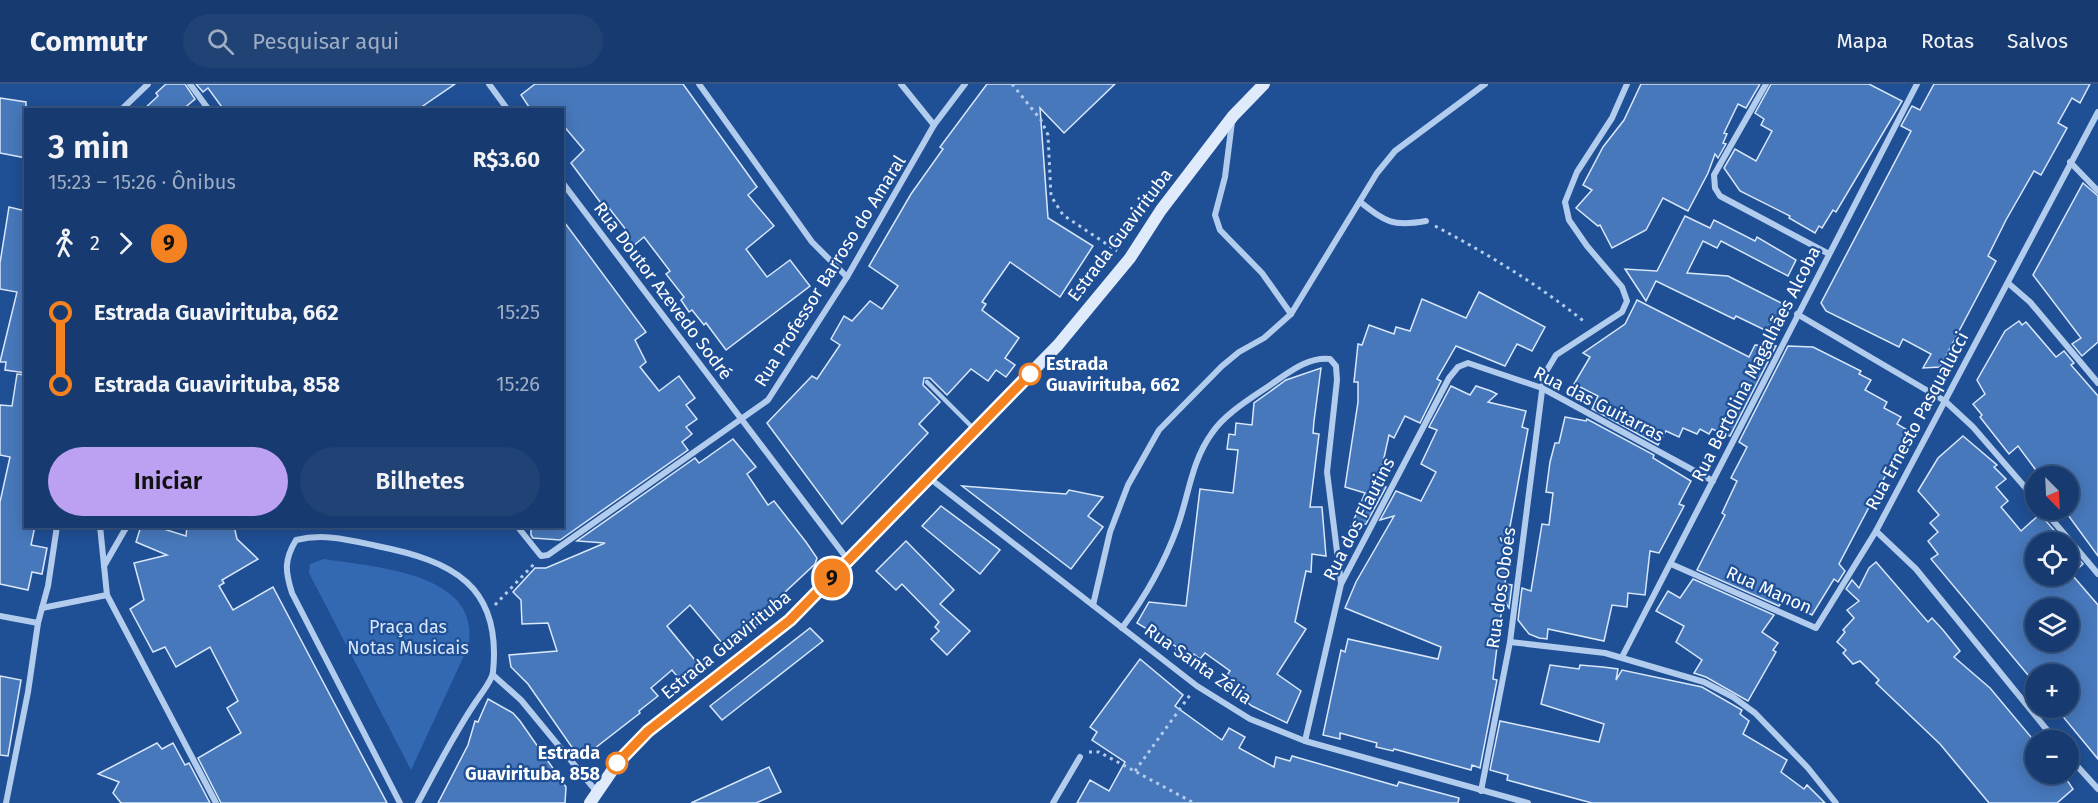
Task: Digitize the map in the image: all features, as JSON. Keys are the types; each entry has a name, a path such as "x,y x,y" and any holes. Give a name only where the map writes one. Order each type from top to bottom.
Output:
{"street":[{"path":"123,108 148,84"},
{"path":"190,84 207,108"},
{"path":"489,84 507,108"},
{"path":"699,84 812,242 848,277"},
{"path":"901,84 934,125"},
{"name":"Rua Professor Barroso do Amaral","path":"545,556 742,421 768,400 783,381 848,277 920,154 934,125 965,84"},
{"name":"Estrada Guavirituba","path":"593,797 620,759 648,731 790,620 1058,345 1130,258 1161,210 1233,116 1264,84"},
{"path":"1093,605 1110,532 1128,484 1159,430 1222,366 1239,352 1264,338 1291,314 1377,173 1405,141 1455,109 1485,84"},
{"name":"Rua dos Oboés","path":"1481,791 1510,642 1542,388 1547,367 1556,355 1622,312 1627,301 1626,294 1569,220 1565,202 1577,172 1612,118 1627,84"},
{"path":"1766,84 1714,175 1714,188 1720,196 1829,254"},
{"name":"Rua Bertolina Magalhães Alcoba","path":"1622,657 1917,84"},
{"name":"Rua Ernesto Pasqualucci","path":"2047,730 1916,568 1876,531 2098,112"},
{"path":"1233,116 1225,177 1215,215 1216,223 1262,273 1291,314"},
{"path":"2070,162 2098,191"},
{"name":"Rua Doutor Azevedo Sodré","path":"564,185 848,560"},
{"path":"1360,202 1382,219 1395,225 1426,221"},
{"path":"2008,283 2030,302 2098,383"},
{"path":"1797,314 1944,401 1973,427 2025,487"},
{"path":"1122,628 1149,590 1164,560 1178,526 1199,455 1213,431 1268,386 1314,360 1330,359 1336,366 1337,380 1327,472 1341,584"},
{"name":"Rua das Guitarras","path":"1468,363 1542,388 1713,481"},
{"name":"Rua dos Flautins","path":"1305,741 1341,584 1449,378 1458,367 1468,363"},
{"name":"Rua Santa Zélia","path":"928,476 1197,686 1250,719 1305,741 1528,803"},
{"path":"2052,520 2098,574"},
{"path":"6,803 57,528"},
{"path":"100,528 107,595 216,803"},
{"path":"103,567 125,528"},
{"path":"519,528 545,556"},
{"name":"Rua Manon","path":"1671,564 1816,628 1876,531"},
{"path":"400,803 292,592 284,569 288,553 296,540 316,535 414,553 438,562 472,586 483,601 491,629 493,675 463,719 418,803"},
{"path":"42,608 107,595"},
{"path":"0,616 38,623"},
{"path":"1510,642 1622,657 1704,682 1734,697 1762,721 1821,783 1836,803"},
{"path":"493,675 521,700 593,797"},
{"path":"1053,803 1080,757"},
{"path":"2079,768 2098,789"}],"lane":[{"path":"927,381 975,430"}],"path":[{"path":"1012,84 1041,120 1048,135 1051,196 1063,215 1130,258"},
{"path":"1426,221 1483,251 1560,302 1595,330"},
{"path":"487,615 545,556"},
{"path":"1135,771 1197,686"},
{"path":"1080,757 1088,752 1099,752 1194,803"}],"green space":[{"name":"Praça das Notas Musicais","path":"324,559 395,571 420,578 442,588 459,603 468,622 468,647 411,770 309,573 310,564"}],"building":[{"path":"166,84 185,84 195,99 184,108 145,108 158,96 156,93"},
{"path":"196,84 455,84 420,108 223,108 208,88 203,92"},
{"path":"535,84 683,84 757,187 748,195 774,226 746,249 767,277 790,260 810,286 726,350 706,323 704,325 692,310 689,312 681,300 684,297 666,274 670,271 644,237 633,246 623,234 627,231 609,208 606,210 571,163 584,150 564,126 564,108 530,108 521,95"},
{"path":"987,84 1115,84 1064,133 1040,108 1048,218 1093,246 1060,297 1010,262 982,302 986,304 982,310 1019,338 1005,358 1015,365 1006,377 996,370 988,381 971,369 947,395 930,378 924,378 923,385 940,402 919,424 928,433 842,524 767,423 812,376 817,379 840,345 831,339 844,316 852,321 870,301 882,309 898,286 869,266 911,194 943,149 940,147"},
{"path":"1641,84 1760,84 1746,108 1738,104 1724,133 1727,134 1723,143 1726,144 1718,158 1715,154 1708,173 1688,211 1663,198 1646,230 1612,248 1600,225 1598,226 1576,208 1592,190 1583,185 1603,147 1624,120"},
{"path":"1771,84 1869,84 1902,101 1836,212 1833,210 1822,228 1819,226 1815,233 1789,218 1790,216 1740,191 1724,168 1735,149 1756,161 1772,131 1761,125 1764,119 1755,113"},
{"path":"1934,84 2090,84 2080,103 2072,98 2058,123 2067,128 2041,175 2034,171 2006,220 1988,256 1996,261 1940,367 1923,368 1931,354 1903,339 1899,347 1826,311 1821,303 1911,131 1901,126 1912,106 1920,110"},
{"path":"0,98 26,102 24,158 0,153"},
{"path":"2083,183 2098,196 2098,342 2082,356 2072,344 2081,338 2033,275"},
{"path":"9,207 24,211 24,373 5,370 6,362 0,362 17,292 0,289 0,263"},
{"path":"1685,216 1710,228 1714,220 1755,241 1757,237 1796,260 1788,276 1721,241 1717,248 1703,241 1687,273 1728,276 1787,306 1773,334 1736,316 1734,319 1656,281 1646,301 1625,269 1657,271"},
{"path":"564,222 646,332 635,340 646,362 640,367 659,391 679,376 695,398 686,405 697,419 686,427 692,434 682,442 688,450 560,540 533,538 531,528 564,528"},
{"path":"1479,292 1545,327 1532,351 1517,344 1505,366 1456,346 1437,379 1441,381 1420,423 1405,416 1394,438 1389,435 1378,485 1386,487 1366,524 1350,529 1365,493 1345,487 1358,402 1358,382 1354,382 1358,344 1362,345 1369,325 1394,334 1396,327 1410,331 1422,299 1466,318"},
{"path":"1637,300 1749,357 1755,345 1776,346 1730,436 1712,429 1709,434 1700,429 1697,434 1683,428 1679,437 1666,431 1658,445 1592,409 1598,396 1574,384 1590,357 1583,353 1625,324"},
{"path":"2019,321 2022,325 2026,322 2056,357 2064,351 2074,363 2071,365 2098,396 2098,556 2072,520 2079,520 2079,466 2033,466 2018,446 2009,454 1980,417 1982,415 1973,404 1985,394 1977,380 2005,331"},
{"path":"1788,346 1813,347 1861,371 1859,374 1871,380 1865,390 1887,402 1884,408 1901,417 1897,424 1909,431 1839,564 1845,571 1838,582 1834,579 1812,615 1783,600 1779,606 1697,570 1725,515 1722,513 1737,481 1731,478 1747,447 1739,442"},
{"path":"1321,368 1313,433 1319,434 1310,507 1322,507 1326,556 1312,554 1311,572 1306,571 1295,622 1306,629 1277,674 1301,691 1287,723 1252,706 1229,689 1222,682 1230,671 1205,653 1200,659 1194,654 1190,660 1176,650 1177,647 1137,623 1149,602 1186,606 1200,489 1233,493 1238,450 1227,449 1229,434 1235,435 1236,423 1252,425 1254,403 1286,380"},
{"path":"17,374 24,375 24,528 35,528 31,545 47,548 42,574 32,572 28,590 0,584 0,502 10,457 0,455 0,405 12,406"},
{"path":"1451,386 1470,395 1476,386 1497,394 1488,402 1526,411 1522,427 1528,429 1509,532 1511,532 1505,584 1512,585 1509,608 1503,599 1493,679 1497,680 1480,768 1472,765 1471,770 1394,749 1393,751 1376,747 1377,743 1340,733 1340,739 1323,735 1341,650 1345,652 1348,639 1438,659 1441,647 1345,608 1356,582 1394,516 1380,520 1396,491 1421,501 1436,472 1421,464 1437,430 1429,427"},
{"path":"1565,417 1586,421 1587,419 1654,455 1653,458 1691,481 1679,504 1684,506 1659,553 1650,551 1645,595 1628,593 1627,607 1612,605 1604,641 1548,629 1547,639 1539,638 1529,634 1518,620 1522,588 1531,591 1542,524 1549,525 1553,493 1546,492 1550,462 1555,443 1559,443"},
{"path":"1963,436 1997,465 1994,467 2006,479 1996,487 2008,501 2001,507 2021,531 2033,520 2045,520 2056,532 2025,532 2025,586 2079,586 2079,583 2098,605 2098,759 2079,736 2079,730 2074,730 2064,718 2079,718 2079,664 2025,664 2025,671 1931,559 1938,554 1928,541 1938,532 1930,523 1939,515 1918,491 1938,458"},
{"path":"733,439 756,467 747,474 768,505 774,501 806,542 817,558 815,564 766,610 769,615 737,641 733,635 722,643 690,605 667,626 699,665 680,680 672,670 651,688 658,696 639,711 640,713 586,755 578,756 528,684 511,667 509,655 557,651 548,623 522,624 521,600 513,592 535,568 546,568 605,543 577,541 695,458 699,463"},
{"path":"962,486 1066,494 1069,490 1103,497 1088,516 1103,527 1071,569"},
{"path":"941,506 1000,550 980,574 922,526"},
{"path":"140,528 160,528 186,536 187,528 234,528 237,539 258,559 222,580 224,583 219,586 233,610 273,587 387,803 221,803 198,758 241,733 227,708 238,701 210,647 176,667 165,647 153,652 130,609 144,600 134,563 167,555 136,542"},
{"path":"906,541 954,590 940,604 970,631 947,655 931,639 939,631 935,627 939,622 902,584 896,590 876,571"},
{"path":"1876,562 1928,622 1932,618 1960,651 1954,657 1990,688 2025,730 2025,784 2070,784 2073,789 2057,803 1989,803 1940,744 1876,683 1879,680 1860,661 1853,664 1843,653 1846,650 1837,642 1845,632 1843,630 1854,618 1847,610 1859,601 1846,589 1852,580 1859,588 1869,568"},
{"path":"1693,579 1774,615 1762,632 1778,643 1773,650 1776,652 1748,701 1706,677 1694,673 1702,660 1676,642 1684,626 1656,611 1668,591 1680,598"},
{"path":"810,628 823,641 722,720 710,706"},
{"path":"1140,659 1183,695 1175,706 1222,740 1229,728 1245,737 1239,748 1274,767 1276,757 1290,761 1292,756 1397,786 1399,782 1459,798 1458,803 1077,803 1090,780 1109,791 1125,762 1092,740 1097,732 1090,727"},
{"path":"1550,665 1579,669 1580,665 1618,669 1616,680 1622,670 1702,687 1742,710 1740,714 1749,721 1743,734 1787,760 1781,772 1804,789 1807,785 1825,803 1592,803 1507,780 1508,775 1490,770 1500,721 1599,742 1604,724 1541,704"},
{"path":"0,676 21,680 8,756 0,755"},
{"path":"488,699 513,713 520,721 566,787 565,803 438,803 468,745 475,721 478,722"},
{"path":"157,743 162,749 173,743 185,765 189,763 210,803 121,803 113,793 119,782 98,774"},
{"path":"769,767 781,792 756,803 691,803"}],"bus line":[{"name":"9","path":"617,763 648,731 790,620 1030,374"}],"place":[{"name":"Estrada Guavirituba, 662","path":"1030,374"},
{"name":"Estrada Guavirituba, 858","path":"617,763"}]}
